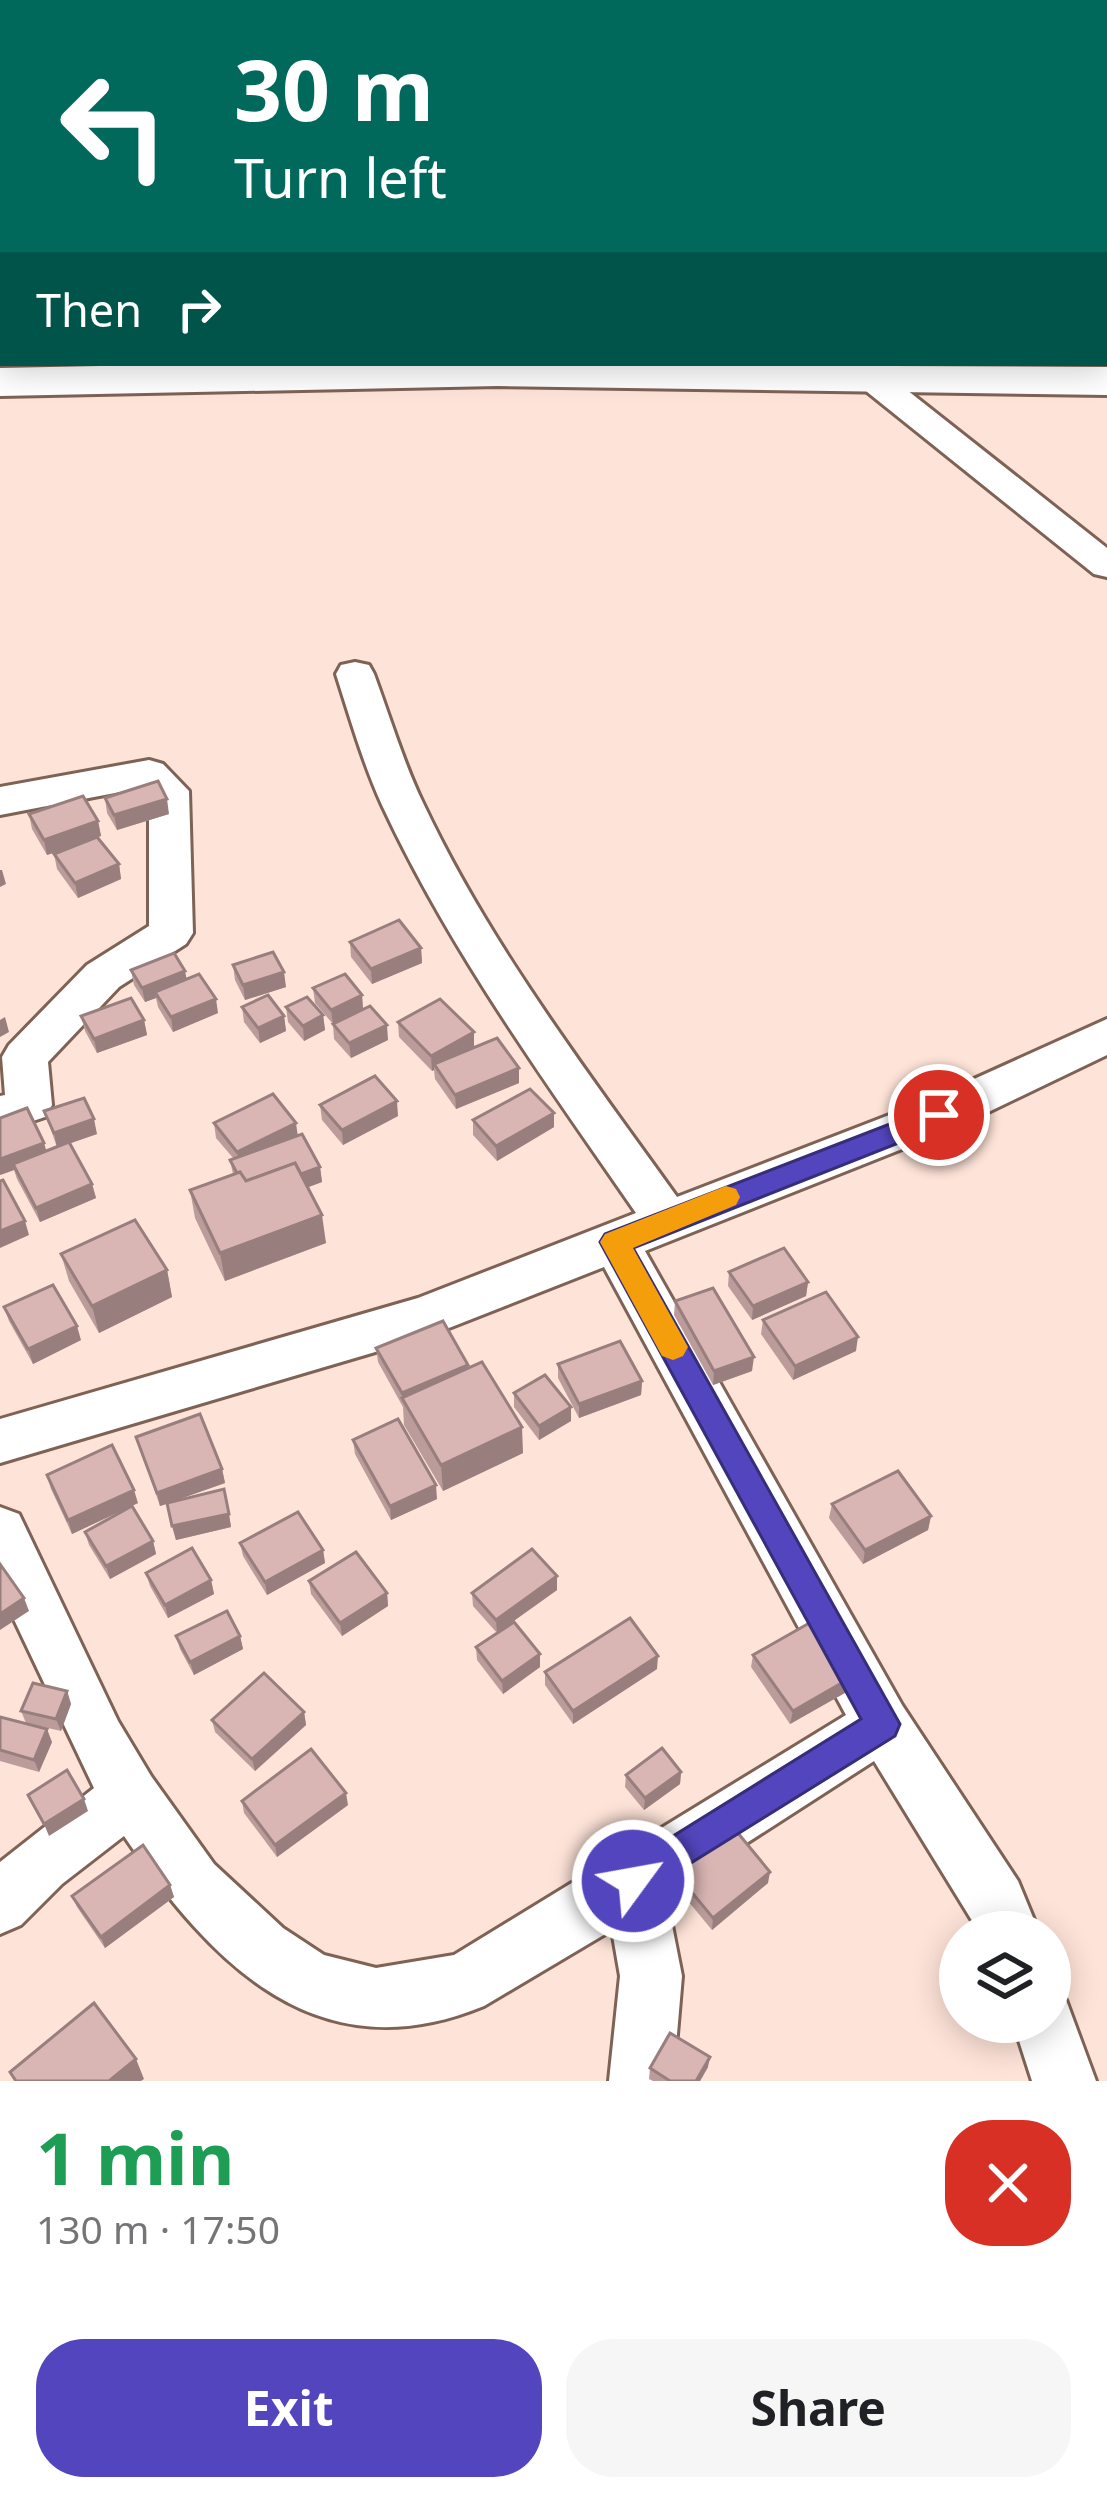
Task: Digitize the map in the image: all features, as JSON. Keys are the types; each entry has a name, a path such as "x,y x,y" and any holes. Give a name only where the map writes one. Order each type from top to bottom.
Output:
{"street":[{"path":"868,369 1107,566"},
{"path":"0,382 868,369 1107,381"},
{"path":"355,674 400,801 446,889 492,969 667,1220"},
{"path":"0,801 149,772 170,791 172,864 171,933 103,976 56,1024 25,1057 28,1106 0,1114"},
{"path":"0,1441 426,1316 939,1115 1107,1036"},
{"path":"615,1242 882,1724 1001,1911"},
{"path":"0,1531 98,1740 130,1796 193,1886 261,1950 311,1984 376,1999 462,1984 882,1724"},
{"path":"0,1904 41,1863 130,1796"},
{"path":"633,1881 651,1976 641,2081"},
{"path":"1051,2043 1064,2081"}],"building":[{"path":"158,781 167,799 114,815 105,798"},
{"path":"83,796 98,821 44,840 29,814"},
{"path":"97,837 119,864 75,883 54,854"},
{"path":"399,920 421,948 371,969 350,942"},
{"path":"273,952 284,972 243,985 233,965"},
{"path":"174,953 185,971 142,988 131,970"},
{"path":"199,974 216,999 171,1017 155,992"},
{"path":"345,974 362,995 331,1010 313,988"},
{"path":"268,995 284,1016 258,1028 242,1007"},
{"path":"307,997 323,1015 303,1026 286,1007"},
{"path":"131,998 144,1020 94,1039 81,1016"},
{"path":"440,999 474,1032 431,1056 398,1022"},
{"path":"370,1006 387,1025 349,1043 333,1024"},
{"path":"497,1038 519,1068 455,1095 434,1064"},
{"path":"375,1076 397,1101 342,1130 320,1105"},
{"path":"530,1089 554,1113 496,1146 473,1120"},
{"path":"273,1094 296,1123 237,1152 214,1123"},
{"path":"84,1098 94,1119 54,1133 44,1111"},
{"path":"27,1108 44,1143 0,1159 0,1118"},
{"path":"302,1134 320,1167 301,1174 295,1163 246,1181 230,1160"},
{"path":"69,1142 92,1184 36,1208 13,1164"},
{"path":"295,1163 322,1215 220,1253 190,1190 240,1172 246,1181"},
{"path":"0,1181 25,1221 0,1231"},
{"path":"135,1220 167,1270 92,1306 61,1254"},
{"path":"784,1248 808,1282 753,1306 729,1272"},
{"path":"53,1285 77,1326 28,1349 4,1307"},
{"path":"713,1288 754,1357 714,1371 675,1301"},
{"path":"826,1292 858,1337 795,1366 763,1320"},
{"path":"443,1321 468,1365 402,1393 376,1348"},
{"path":"620,1341 642,1381 579,1404 558,1364"},
{"path":"482,1362 522,1427 441,1465 402,1398"},
{"path":"545,1375 571,1407 539,1426 514,1393"},
{"path":"200,1414 222,1469 157,1493 136,1437"},
{"path":"398,1419 436,1485 390,1506 353,1440"},
{"path":"112,1445 134,1490 68,1520 47,1475"},
{"path":"898,1471 931,1516 865,1550 832,1504"},
{"path":"224,1489 229,1514 172,1526 167,1503"},
{"path":"132,1506 153,1541 106,1566 85,1532"},
{"path":"298,1512 323,1550 265,1582 240,1543"},
{"path":"192,1548 211,1580 165,1605 146,1573"},
{"path":"532,1549 557,1576 496,1620 472,1593"},
{"path":"356,1552 387,1593 340,1623 309,1581"},
{"path":"0,1564 24,1598 0,1614"},
{"path":"227,1611 240,1636 190,1662 176,1636"},
{"path":"630,1618 658,1656 573,1711 545,1672"},
{"path":"813,1621 852,1677 793,1711 753,1655"},
{"path":"514,1622 540,1654 502,1681 476,1647"},
{"path":"264,1673 304,1712 252,1759 212,1720"},
{"path":"33,1683 67,1691 56,1719 21,1711"},
{"path":"0,1717 47,1729 34,1760 0,1750"},
{"path":"662,1748 681,1772 645,1798 626,1775"},
{"path":"311,1749 346,1793 275,1845 242,1801"},
{"path":"67,1770 84,1799 44,1824 28,1795"},
{"path":"728,1821 770,1872 713,1918 670,1866"},
{"path":"143,1845 170,1885 101,1937 72,1896"},
{"path":"94,2003 136,2059 109,2081 16,2081 10,2072"},
{"path":"670,2033 710,2057 696,2081 670,2081 650,2068"}],"slow traffic":[{"path":"673,1347 615,1242 726,1197"}],"route":[{"path":"633,1881 882,1724 615,1242 939,1115"}]}
